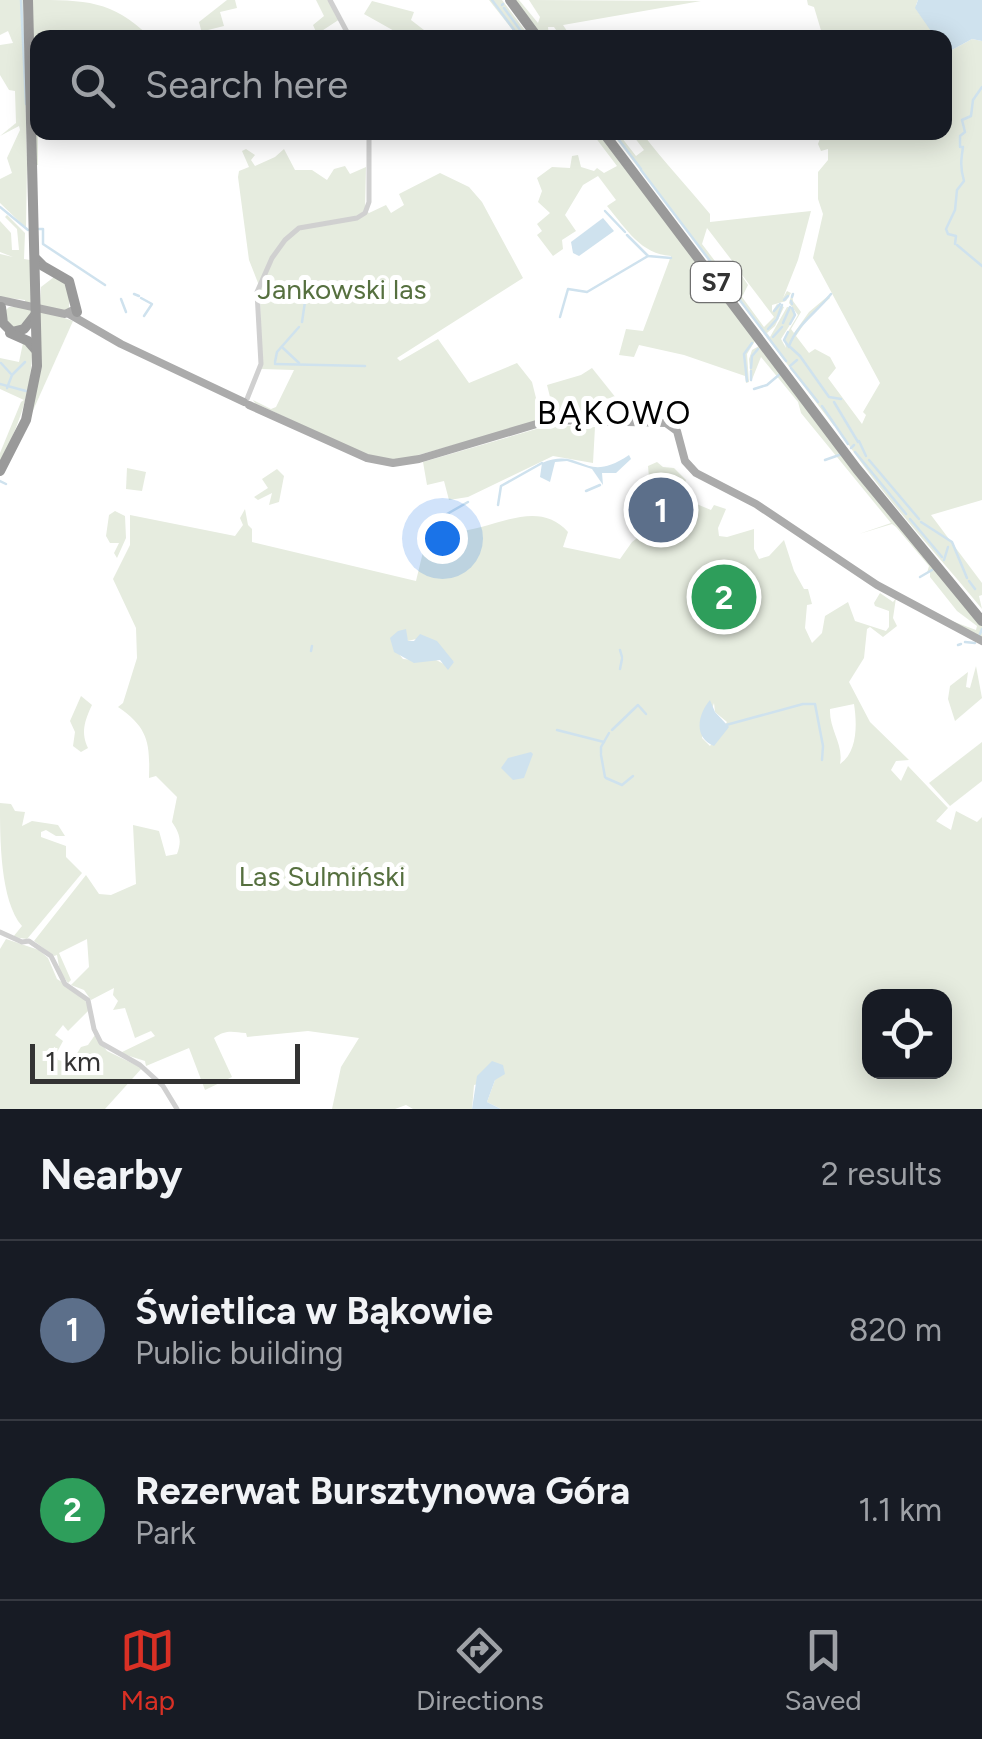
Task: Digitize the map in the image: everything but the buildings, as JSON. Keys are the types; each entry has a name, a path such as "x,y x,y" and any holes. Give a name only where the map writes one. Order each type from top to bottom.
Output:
{"highway":[{"path":"27,0 30,86"},
{"path":"27,0 30,135"},
{"path":"507,0 529,30"},
{"path":"0,468 26,412 35,349 30,140"},
{"path":"0,468 23,428 34,390 38,348 32,140"},
{"name":"S7","path":"613,140 832,432 982,621"},
{"path":"36,259 69,281 75,315"},
{"path":"37,292 48,278 63,278 75,315"},
{"path":"3,308 4,326 16,332 27,327 34,315"},
{"path":"3,308 8,332 28,340 35,349"},
{"name":"S7","path":"832,432 982,612"}],"main road":[{"path":"3,308 26,304 75,315 129,348 367,458 393,463 555,420 666,423 676,431 685,460 693,471 756,504 877,585 982,641"}],"street":[{"path":"330,0 348,30"},
{"path":"247,401 261,364 257,292 272,258 299,228 364,215 368,205 370,140"},
{"path":"0,932 22,942 30,940 50,954 60,979 88,1000 94,1032 101,1043 140,1065 163,1086 177,1109"}],"green space":[{"path":"0,0 23,0 26,228 0,203 0,179 12,173 7,158 20,130 19,126 0,136 16,123 15,91 9,90 0,75 0,45 13,43 8,31 0,35"},
{"path":"30,0 97,5 123,16 142,30 31,30"},
{"path":"227,0 235,0 237,8 220,12 224,26 201,30 199,22"},
{"path":"316,0 328,0 340,19 323,30 315,30 313,25 324,16"},
{"path":"489,0 502,0 525,30 513,30"},
{"path":"512,0 519,0 538,23 540,17 529,0 701,1 563,25 566,30 548,27 534,30"},
{"path":"807,0 918,0 916,5 931,30 821,30 814,7"},
{"path":"372,1 414,12 411,20 424,30 393,30 364,14"},
{"path":"972,39 982,41 982,500 931,515 982,583 982,609 867,471 617,140 623,140 636,156 644,150 636,140 648,140 710,214 710,222 811,211 783,298 787,291 791,293 786,301 772,305 772,312 777,304 784,307 767,333 770,337 787,307 793,308 789,303 792,293 801,312 791,329 794,333 809,312 828,296 796,336 809,353 815,349 830,357 836,368 828,378 862,424 866,415 863,412 880,383 813,258 823,214 818,199 818,172 828,160 828,149 821,151 818,144 819,140 952,140 952,50","holes":["707,228 733,262 721,269 702,244","736,267 774,317 764,327 742,297 748,285","793,308 798,315 784,338 786,348 781,339 795,317"]},
{"path":"34,140 38,140 38,165"},
{"path":"597,140 606,140 982,624 982,640 941,617 976,630 977,626 957,611 930,577 929,566 896,527 892,524 859,534 891,523 801,413 798,402 761,357 751,382 749,359 752,350 759,346 755,341 747,354 746,383 745,376 684,355 639,345 634,357 619,355 626,329 643,331 671,256 651,251 628,232 607,206 616,200 598,176 583,185 565,215 576,231 562,240 563,249 553,256 537,235 542,231 537,224 550,213 538,202 542,191 537,178 552,167 570,168 572,156 578,155 581,167 594,171 597,168 604,173 617,166"},
{"name":"Jankowski las","path":"246,149 255,155 251,160 255,166 284,149 295,170 312,170 327,180 334,169 345,166 350,174 366,167 365,210 369,213 386,205 391,213 404,205 399,194 440,173 469,187 482,202 523,278 397,358 400,361 438,339 469,383 517,363 532,382 539,421 397,461 370,457 255,403 253,400 271,409 276,407 294,370 261,369 260,288 249,260 238,177 239,171 249,167 242,151"},
{"path":"7,215 25,233 24,259 30,260 31,315 23,328 10,329 5,311 25,306 25,300 0,297 0,254 13,257 0,252 0,221 11,233 12,250 19,250 17,229"},
{"path":"54,277 61,278 69,290 66,312 40,305 41,287"},
{"path":"39,309 73,321 31,415"},
{"path":"23,343 32,349 30,379 27,394 18,421 0,463 0,453 24,400 0,389 0,358 19,362"},
{"path":"592,368 616,398 599,399 597,418 555,417 547,385"},
{"path":"550,425 595,427 593,463 553,456 468,497 449,500 444,481 427,485 423,462"},
{"path":"657,462 674,468 686,480 680,500 658,516 651,499 648,466"},
{"path":"127,468 146,472 142,491 126,489"},
{"path":"277,469 284,476 279,502 269,505 272,493 258,500 254,497 268,488 262,479"},
{"name":"Las Sulmiński","path":"687,500 711,510 714,505 726,509 719,536 754,529 754,549 759,559 769,556 784,540 794,571 804,589 808,589 812,604 807,605 805,628 812,643 822,633 825,616 848,602 855,621 886,631 889,611 874,603 880,593 893,602 896,598 893,618 897,626 883,637 870,627 867,629 864,658 849,682 870,722 909,760 896,761 891,770 901,781 908,766 948,808 936,821 951,830 956,811 977,822 982,817 982,1109 501,1109 487,1102 495,1080 474,1085 472,1109 413,1109 406,1105 395,1109 332,1109 341,1067 359,1038 308,1031 247,1037 246,1033 222,1033 214,1038 232,1077 205,1090 189,1048 146,1066 145,1061 120,1053 155,1036 151,1031 135,1038 125,1008 113,1010 118,1001 113,995 114,988 91,1000 84,990 71,985 89,967 87,939 59,953 71,980 68,983 60,972 57,955 34,941 86,875 99,894 111,895 136,884 133,825 159,831 166,856 177,854 179,849 172,822 177,797 156,776 149,778 146,738 136,722 118,707 123,703 137,658 136,628 113,579 130,545 130,515 235,536 243,525 240,518 245,509 252,542 416,581 429,527 446,532 464,531 519,517 553,520 568,532 563,547 620,559 632,542","holes":["406,636 408,641 416,639 454,662 403,659 399,654","714,703 715,712 727,722 710,746 702,738","854,704 853,745 840,764 830,709"]},
{"path":"115,511 125,516 126,538 117,558 114,553 119,543 110,543 106,536 109,515"},
{"path":"976,666 982,698 955,721 948,699 950,686 968,672 966,687 970,688"},
{"path":"81,696 92,705 84,727 88,748 81,752 73,746 75,732 70,721"},
{"path":"982,742 982,781 950,806 929,783"},
{"path":"0,803 25,812 22,826 32,821 58,825 65,836 46,830 41,837 66,846 66,857 82,873 27,939 13,937 22,926 5,885"},
{"path":"6,939 39,950 48,958 57,979 82,995 90,1009 68,1031 63,1025 55,1035 63,1041 56,1054 58,1060 71,1063 95,1035 107,1051 142,1068 105,1109 0,1109 0,949"}],"water":[{"path":"918,0 982,0 982,41 972,39 952,50 952,30 930,30 915,8"},
{"path":"603,218 614,231 579,256 573,253 571,242"},
{"path":"629,455 631,459 616,473 602,473 603,485 592,469 567,461 555,462 550,482 540,477 542,463 556,459 602,467"},
{"path":"406,629 408,641 414,641 420,634 437,641 454,662 448,670 440,660 414,663 394,652 390,638"},
{"path":"710,700 729,727 714,746 703,738 700,726 702,712"},
{"path":"531,752 524,778 513,780 501,768 508,758"},
{"path":"492,1061 503,1065 505,1074 495,1080 487,1102 501,1109 472,1109 477,1076"}],"waterway":[{"path":"21,0 26,104"},
{"path":"492,0 514,30"},
{"path":"504,8 520,30"},
{"path":"955,244 956,236 946,229 955,210 957,190 964,181 962,120 971,116 973,100 982,87"},
{"path":"619,140 641,169"},
{"path":"641,170 786,361"},
{"path":"0,207 28,230"},
{"path":"605,211 625,232"},
{"path":"39,229 43,229 43,244 105,285"},
{"path":"627,235 648,256 671,258"},
{"path":"957,245 982,266"},
{"path":"560,317 568,289 587,292 648,256"},
{"path":"134,294 139,296"},
{"path":"800,356 789,346 802,324 831,294"},
{"path":"261,297 306,295 302,322"},
{"path":"784,300 788,296"},
{"path":"141,298 152,304 144,316"},
{"path":"121,299 126,312"},
{"path":"774,311 780,304"},
{"path":"768,329 782,305"},
{"path":"783,323 790,307"},
{"path":"790,324 795,315 792,308"},
{"path":"275,362 277,352 299,327"},
{"path":"773,337 782,327"},
{"path":"788,332 784,340 789,347"},
{"path":"747,381 744,354 752,343"},
{"path":"283,348 299,363"},
{"path":"751,368 752,356 758,349"},
{"path":"800,356 829,397 841,399"},
{"path":"790,366 797,360"},
{"path":"7,388 12,375 25,362"},
{"path":"1,363 11,374"},
{"path":"275,364 365,366"},
{"path":"791,368 818,402"},
{"path":"751,371 751,380"},
{"path":"754,389 767,385 780,374"},
{"path":"0,384 26,391"},
{"path":"834,402 858,442"},
{"path":"822,406 848,444"},
{"path":"859,441 866,456"},
{"path":"851,448 854,445"},
{"path":"855,452 906,514"},
{"path":"825,460 842,454"},
{"path":"869,460 919,519"},
{"path":"498,505 501,486 542,463"},
{"path":"0,481 6,484"},
{"path":"586,491 600,485"},
{"path":"447,514 468,502"},
{"path":"910,519 942,557"},
{"path":"921,522 952,542 967,578"},
{"path":"944,560 948,547"},
{"path":"920,577 932,570"},
{"path":"969,581 975,589"},
{"path":"980,634 982,629"},
{"path":"965,642 975,643"},
{"path":"311,651 312,646"},
{"path":"620,650 622,657"},
{"path":"620,669 622,659"},
{"path":"726,725 815,704 822,760"},
{"path":"612,730 638,705 646,714"},
{"path":"557,730 604,742"},
{"path":"601,753 609,733"},
{"path":"601,755 605,777"},
{"path":"606,778 622,785 633,776"}],"place":[{"name":"Świetlica w Bąkowie","path":"661,510"},
{"name":"Rezerwat Bursztynowa Góra","path":"724,597"}],"district":[{"name":"BĄKOWO","path":"615,413"}]}
